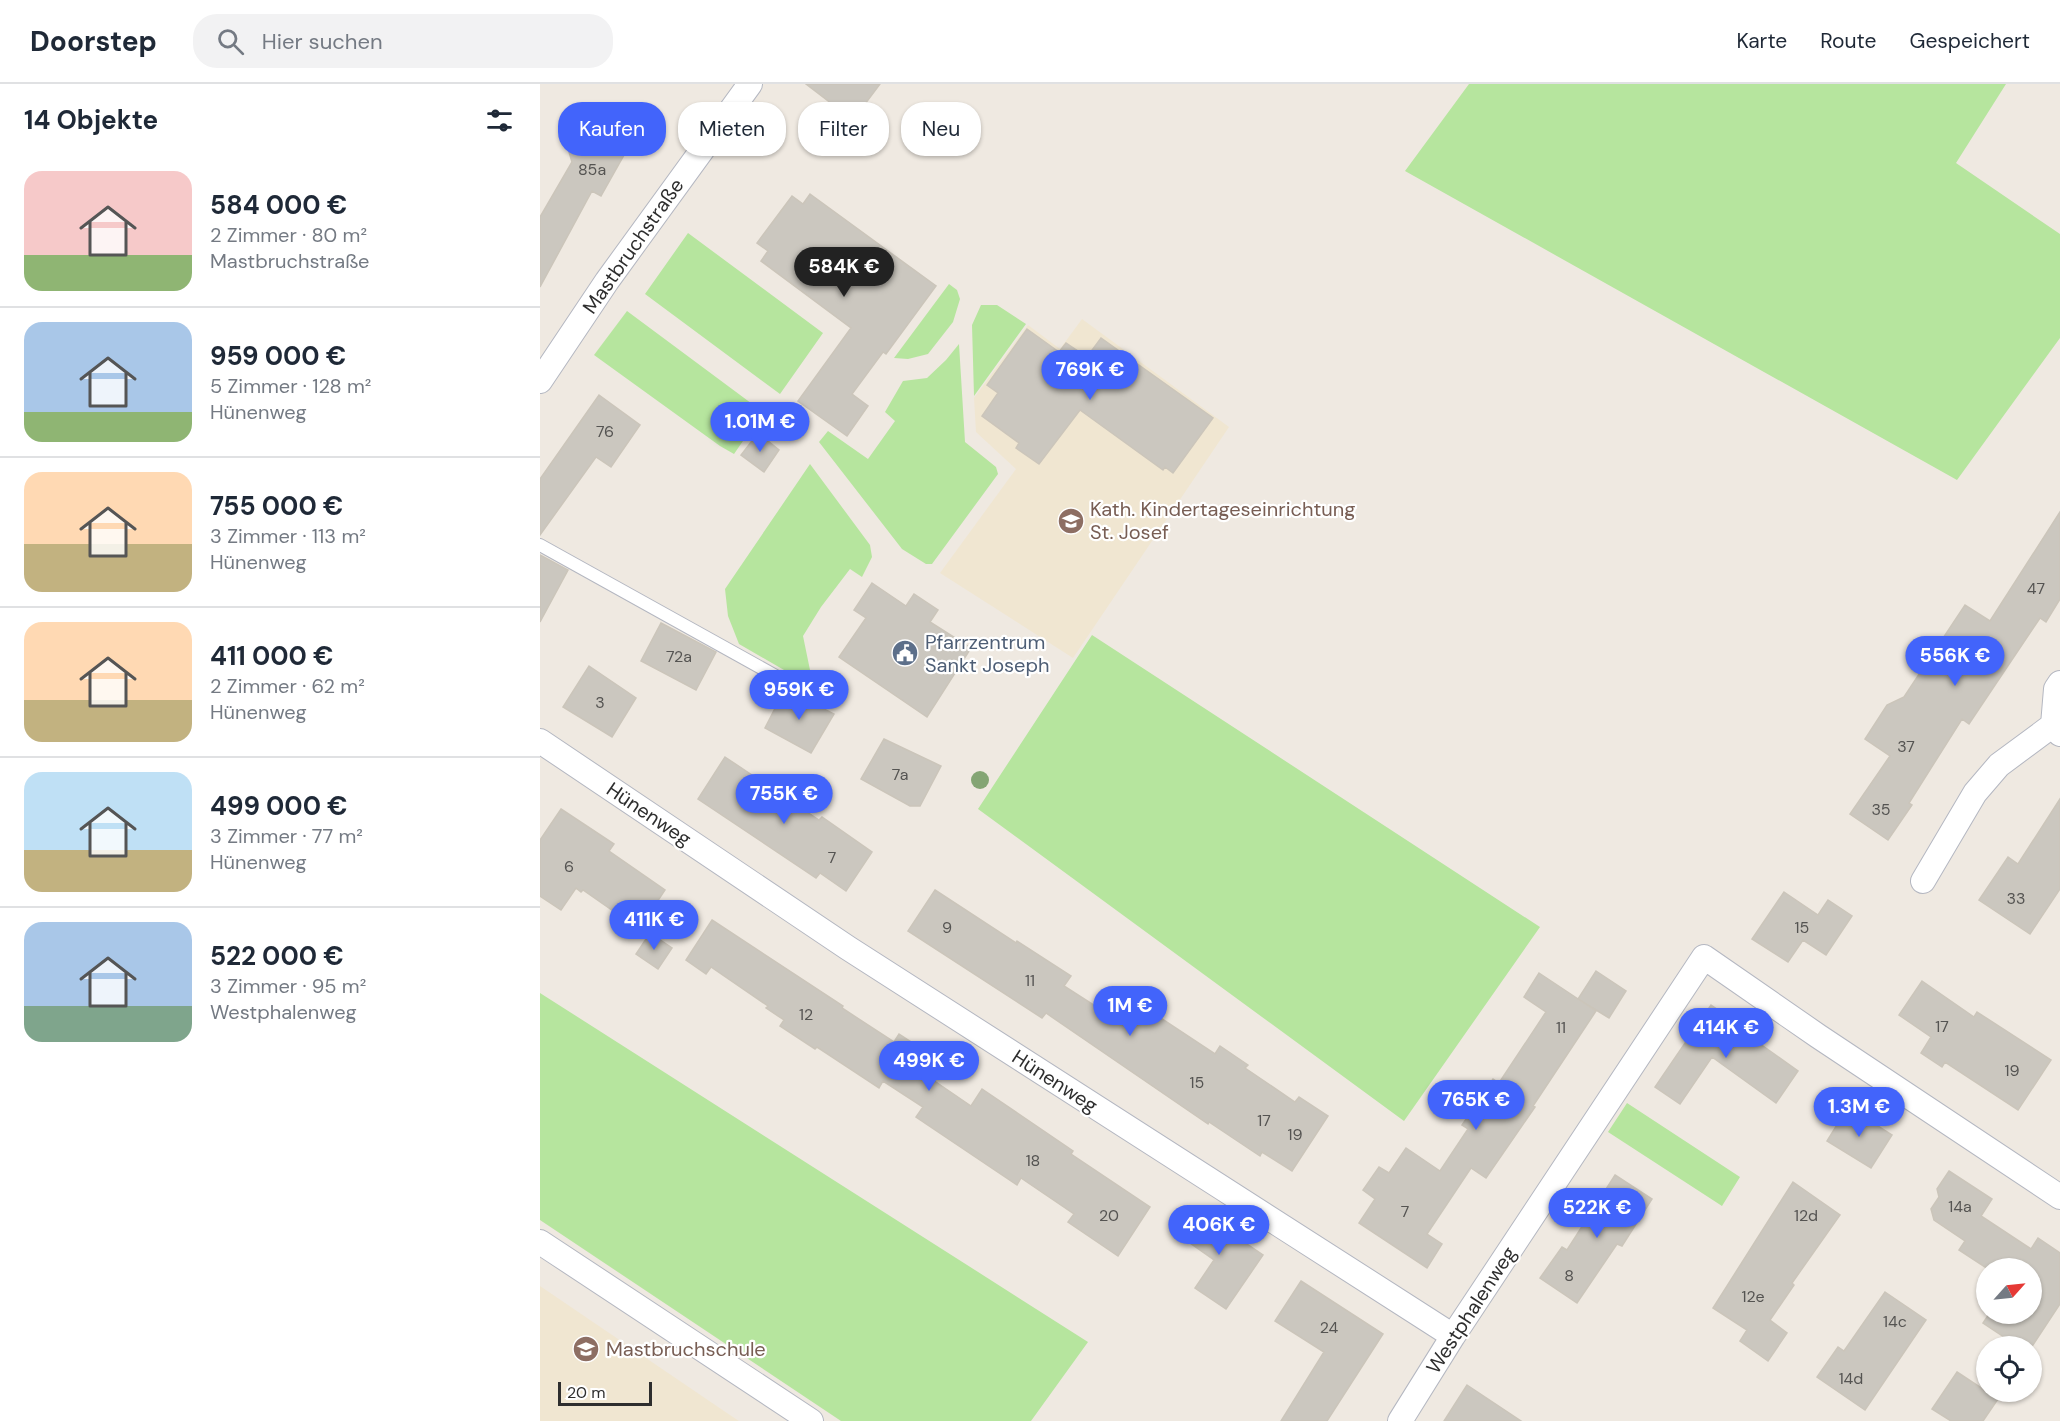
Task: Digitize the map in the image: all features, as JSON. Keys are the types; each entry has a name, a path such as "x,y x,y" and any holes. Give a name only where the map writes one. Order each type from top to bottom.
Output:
{"street":[{"name":"Mastbruchstraße","path":"540,381 607,281 750,84"},
{"path":"1923,881 1975,793 1999,765 2056,730 2056,689 2060,683"},
{"name":"Hünenweg","path":"540,741 848,948 1453,1336"},
{"name":"Westphalenweg","path":"1400,1421 1453,1336 1704,957 2060,1197"},
{"path":"540,1242 811,1421"}],"lane":[{"path":"540,545 783,680"}],"shaded area":[{"name":"Kath. Kindertageseinrichtung St. Josef","path":"1082,319 1229,427 1073,658 940,573 1016,469 976,432 974,398 1028,325 1060,349"},
{"name":"Mastbruchschule","path":"540,1286 724,1411 739,1421 540,1421"}],"green space":[{"path":"1469,84 2006,84 1956,163 2060,234 2060,338 1957,480 1405,171"},
{"path":"688,233 823,333 780,394 645,294"},
{"path":"949,284 957,290 960,299 953,322 928,354 908,359 894,358"},
{"path":"981,305 997,305 1026,324 974,396 972,325"},
{"path":"627,311 763,412 734,454 594,355"},
{"path":"959,344 965,442 996,467 998,474 932,564 926,564 902,549 819,442 828,431 868,459 895,421 885,412 903,381 927,378"},
{"path":"810,464 870,545 872,557 862,577 850,569 821,607 803,636 810,670 803,681 739,644 728,616 725,589"},
{"path":"1092,635 1540,927 1404,1121 978,809"},
{"path":"540,993 1088,1342 1031,1421 841,1421 540,1220"},
{"path":"1627,1103 1740,1177 1722,1206 1608,1132"}],"building":[{"path":"806,84 880,84 866,102 830,102"},
{"path":"570,156 623,156 601,196 592,191 540,287 540,217 572,162"},
{"path":"810,194 936,286 886,354 883,352 852,394 868,406 847,436 798,401 851,328 761,261 768,251 757,243 792,196 803,204"},
{"path":"1027,329 1059,352 1066,343 1087,357 1101,338 1213,418 1173,473 1165,467 1163,470 1080,410 1039,464 1016,448 1019,443 982,416 998,393 987,385"},
{"path":"599,395 640,425 611,467 596,457 540,535 540,479"},
{"path":"758,433 779,450 764,472 741,455"},
{"path":"2060,512 2060,599 2046,622 2040,618 1969,724 1962,719 1909,803 1912,805 1888,840 1850,814 1890,756 1865,739 1887,705 1904,697 1965,605 1990,621"},
{"path":"540,555 568,570 540,622"},
{"name":"Pfarrzentrum Sankt Joseph","path":"872,583 906,606 914,594 938,610 930,622 971,648 927,717 839,657 866,618 854,610"},
{"path":"661,623 716,652 696,690 641,661"},
{"path":"589,666 636,698 612,737 563,707"},
{"path":"785,689 834,714 811,753 765,728"},
{"path":"884,739 941,766 920,806 910,806 861,779"},
{"path":"725,757 819,820 822,817 872,852 846,891 820,873 816,878 698,799"},
{"path":"2060,799 2060,889 2030,934 1979,900 2008,857 2018,864"},
{"path":"561,809 614,844 609,851 665,890 639,929 583,890 581,892 576,888 561,910 540,896 540,840"},
{"path":"935,890 1071,976 1064,986 1106,1013 1120,991 1215,1054 1220,1046 1248,1065 1245,1068 1295,1102 1299,1097 1328,1116 1292,1171 1262,1152 1260,1156 1209,1122 1208,1124 1046,1013 1042,1018 908,931"},
{"path":"1784,892 1818,915 1828,900 1852,916 1826,955 1803,940 1788,962 1752,939"},
{"path":"712,920 894,1042 899,1034 925,1051 914,1067 971,1106 982,1089 1073,1151 1071,1154 1150,1207 1118,1256 1068,1222 1074,1214 1021,1178 1017,1185 916,1117 923,1107 883,1081 879,1088 817,1047 815,1049 780,1026 784,1020 766,1008 768,1006 711,967 706,974 686,960"},
{"path":"650,933 672,948 658,969 636,954"},
{"path":"1596,971 1626,991 1609,1018 1578,999"},
{"path":"1539,973 1596,1011 1533,1106 1535,1107 1486,1178 1471,1168 1427,1234 1442,1244 1427,1268 1359,1223 1375,1199 1363,1190 1379,1167 1389,1173 1406,1148 1440,1171 1468,1129 1462,1125 1493,1079 1499,1083 1546,1012 1524,997"},
{"path":"1922,981 1974,1017 1977,1012 2051,1060 2018,1110 1945,1062 1942,1067 1921,1053 1931,1037 1899,1015"},
{"path":"1711,1005 1752,1033 1749,1036 1798,1071 1776,1103 1712,1057 1680,1104 1655,1087"},
{"path":"1848,1107 1892,1135 1871,1168 1827,1141"},
{"path":"1949,1171 1992,1199 1981,1216 2031,1249 2038,1238 2060,1253 2060,1304 2039,1336 2002,1336 1984,1324 2042,1324 2042,1258 1976,1258 1976,1261 1959,1250 1965,1241 1934,1220 1931,1209 1939,1197 1937,1189"},
{"path":"1615,1175 1652,1199 1622,1246 1617,1244 1577,1303 1540,1278 1562,1247 1567,1250"},
{"path":"1793,1182 1840,1215 1792,1283 1794,1285 1770,1320 1787,1333 1768,1361 1740,1341 1747,1330 1713,1308"},
{"path":"1191,1206 1263,1255 1226,1309 1195,1288 1214,1260 1173,1231"},
{"path":"1301,1281 1383,1334 1327,1421 1281,1421 1324,1352 1275,1321"},
{"path":"1885,1292 1926,1320 1865,1410 1817,1377 1838,1347 1844,1351"},
{"path":"1957,1372 1976,1385 1976,1402 1996,1402 1983,1421 1951,1421 1932,1409"},
{"path":"1467,1385 1521,1421 1444,1421"}],"place":[{"name":"Kath. Kindertageseinrichtung St. Josef","path":"1071,521"},
{"name":"Pfarrzentrum Sankt Joseph","path":"905,653"},
{"name":"Mastbruchschule","path":"586,1349"}]}
